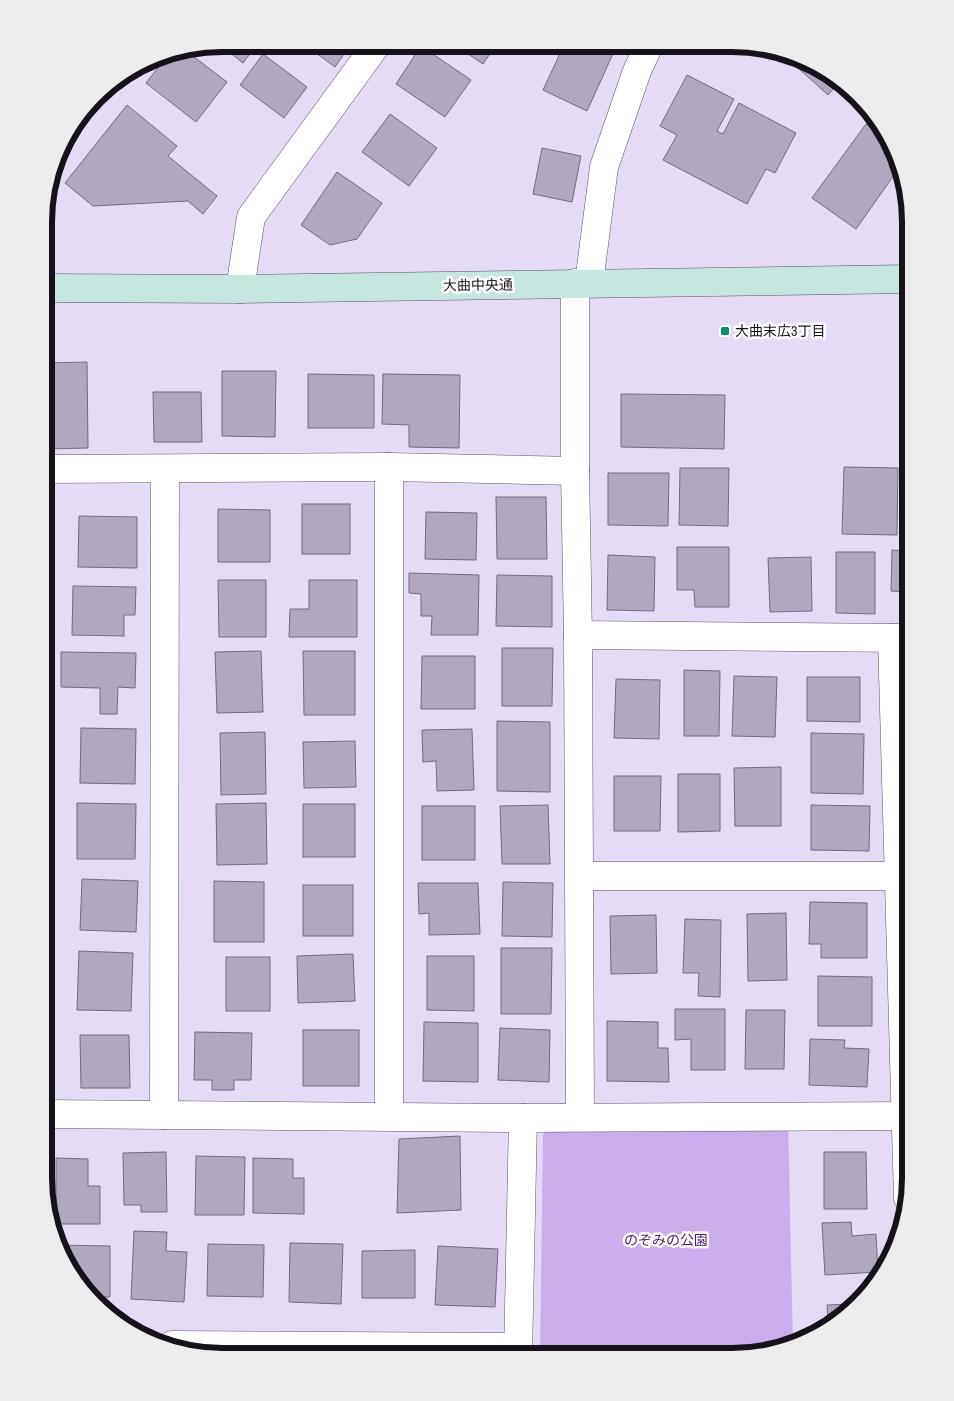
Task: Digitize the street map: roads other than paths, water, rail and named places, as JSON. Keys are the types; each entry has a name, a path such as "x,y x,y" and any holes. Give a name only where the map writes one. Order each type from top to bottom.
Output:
{"main road":[{"name":"大曲中央通","path":"52,288 240,289 902,279"}],"street":[{"path":"240,289 251,217 371,52"},
{"path":"580,1116 580,876 575,471 582,283 604,167 637,71 646,52"},
{"path":"52,469 388,467 575,471"},
{"path":"388,467 389,1116"},
{"path":"164,469 164,1115"},
{"path":"578,635 901,638 899,876 901,936"},
{"path":"580,876 899,876"},
{"path":"52,1114 523,1118 580,1116 901,1116"},
{"path":"518,1348 523,1118"},
{"path":"185,1344 345,1348"}],"place":[{"name":"大曲末広3丁目","path":"725,331"}],"park label":[{"name":"のぞみの公園","path":"666,1240"}]}
